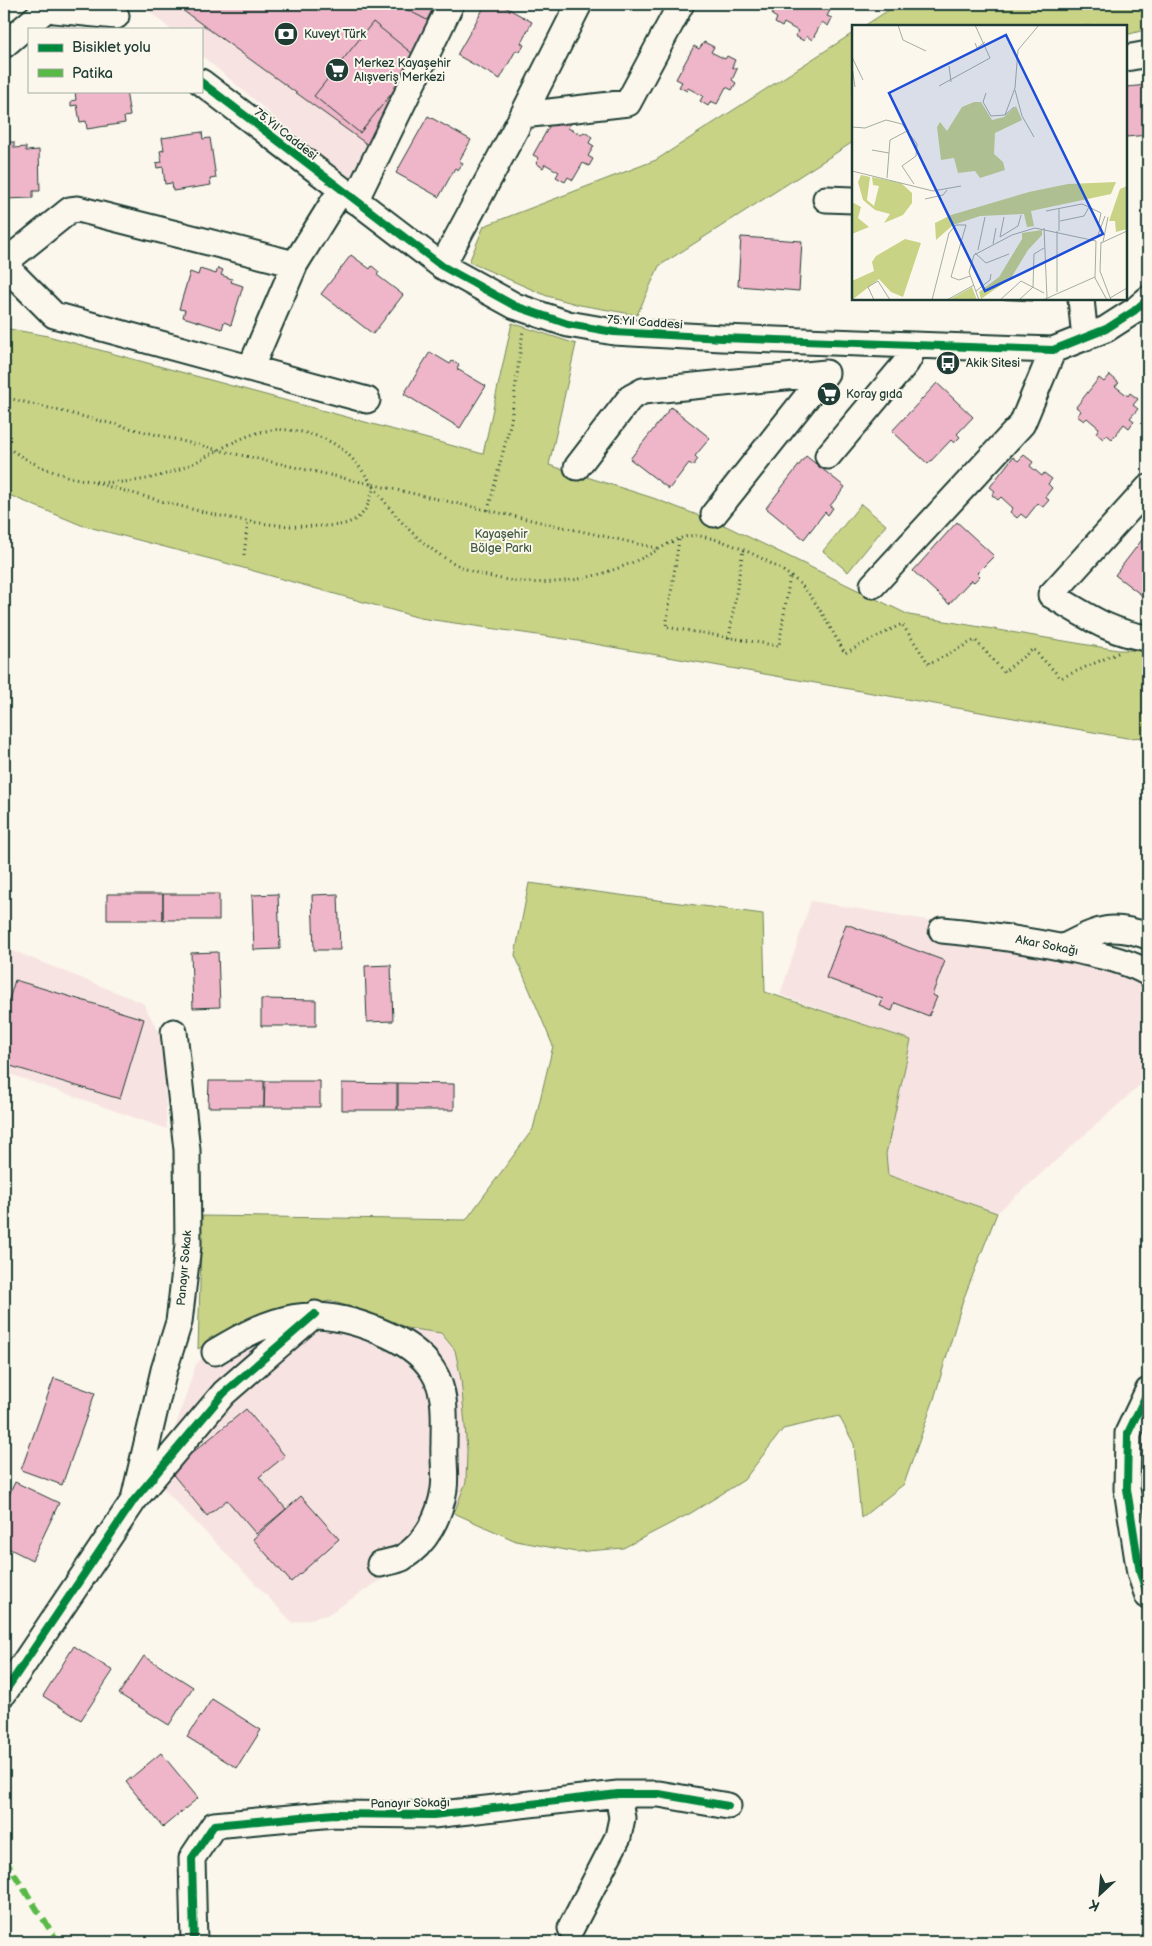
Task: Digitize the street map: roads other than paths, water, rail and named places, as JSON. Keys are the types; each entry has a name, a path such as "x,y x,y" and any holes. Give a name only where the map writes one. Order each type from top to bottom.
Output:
{"street":[{"path":"250,367 295,264 348,195 451,4"},
{"path":"442,266 523,115 579,4"},
{"path":"523,115 628,103 681,4"},
{"path":"4,45 48,7 119,16"},
{"path":"1127,58 1148,54"},
{"name":"75.Yıl Caddesi","path":"202,83 442,266 473,284 525,309 568,324 614,332 1053,350 1106,329 1134,311 1148,299"},
{"path":"826,199 852,200"},
{"path":"295,264 78,209 70,210 4,264 54,314 367,400"},
{"path":"1081,300 1085,338"},
{"path":"714,514 826,373 839,342"},
{"path":"828,456 906,363 910,356 911,345"},
{"path":"873,585 1022,424 1053,350"},
{"path":"577,468 630,398 643,391 826,373"},
{"path":"1148,488 1051,595 1110,630 1129,636 1148,638"},
{"path":"1062,948 1107,928 1120,928 1148,936"},
{"name":"Akar Sokağı","path":"942,930 987,934 1112,958 1148,973"},
{"name":"Panayır Sokak","path":"134,1500 164,1370 179,1322 188,1244 187,1150 174,1032"},
{"path":"4,1692 134,1500 224,1393 315,1314"},
{"path":"216,1352 269,1323 315,1314 338,1317 394,1337 416,1352 432,1370 444,1394 444,1487 440,1508 428,1534 417,1545 402,1558 380,1564"},
{"path":"1148,1391 1128,1433 1127,1489 1148,1596"},
{"path":"571,1928 618,1837 622,1818 618,1794"},
{"name":"Panayır Sokağı","path":"194,1942 192,1858 214,1825 334,1814 432,1815 618,1794 659,1794 728,1806"}],"place":[{"name":"Kuveyt Türk","path":"286,34"},
{"name":"Merkez Kayaşehir Alışveriş Merkezi","path":"337,70"},
{"name":"Akik Sitesi","path":"948,363"},
{"name":"Koray gıda","path":"829,394"}],"park label":[{"name":"Kayaşehir Bölge Parkı","path":"501,541"}]}
